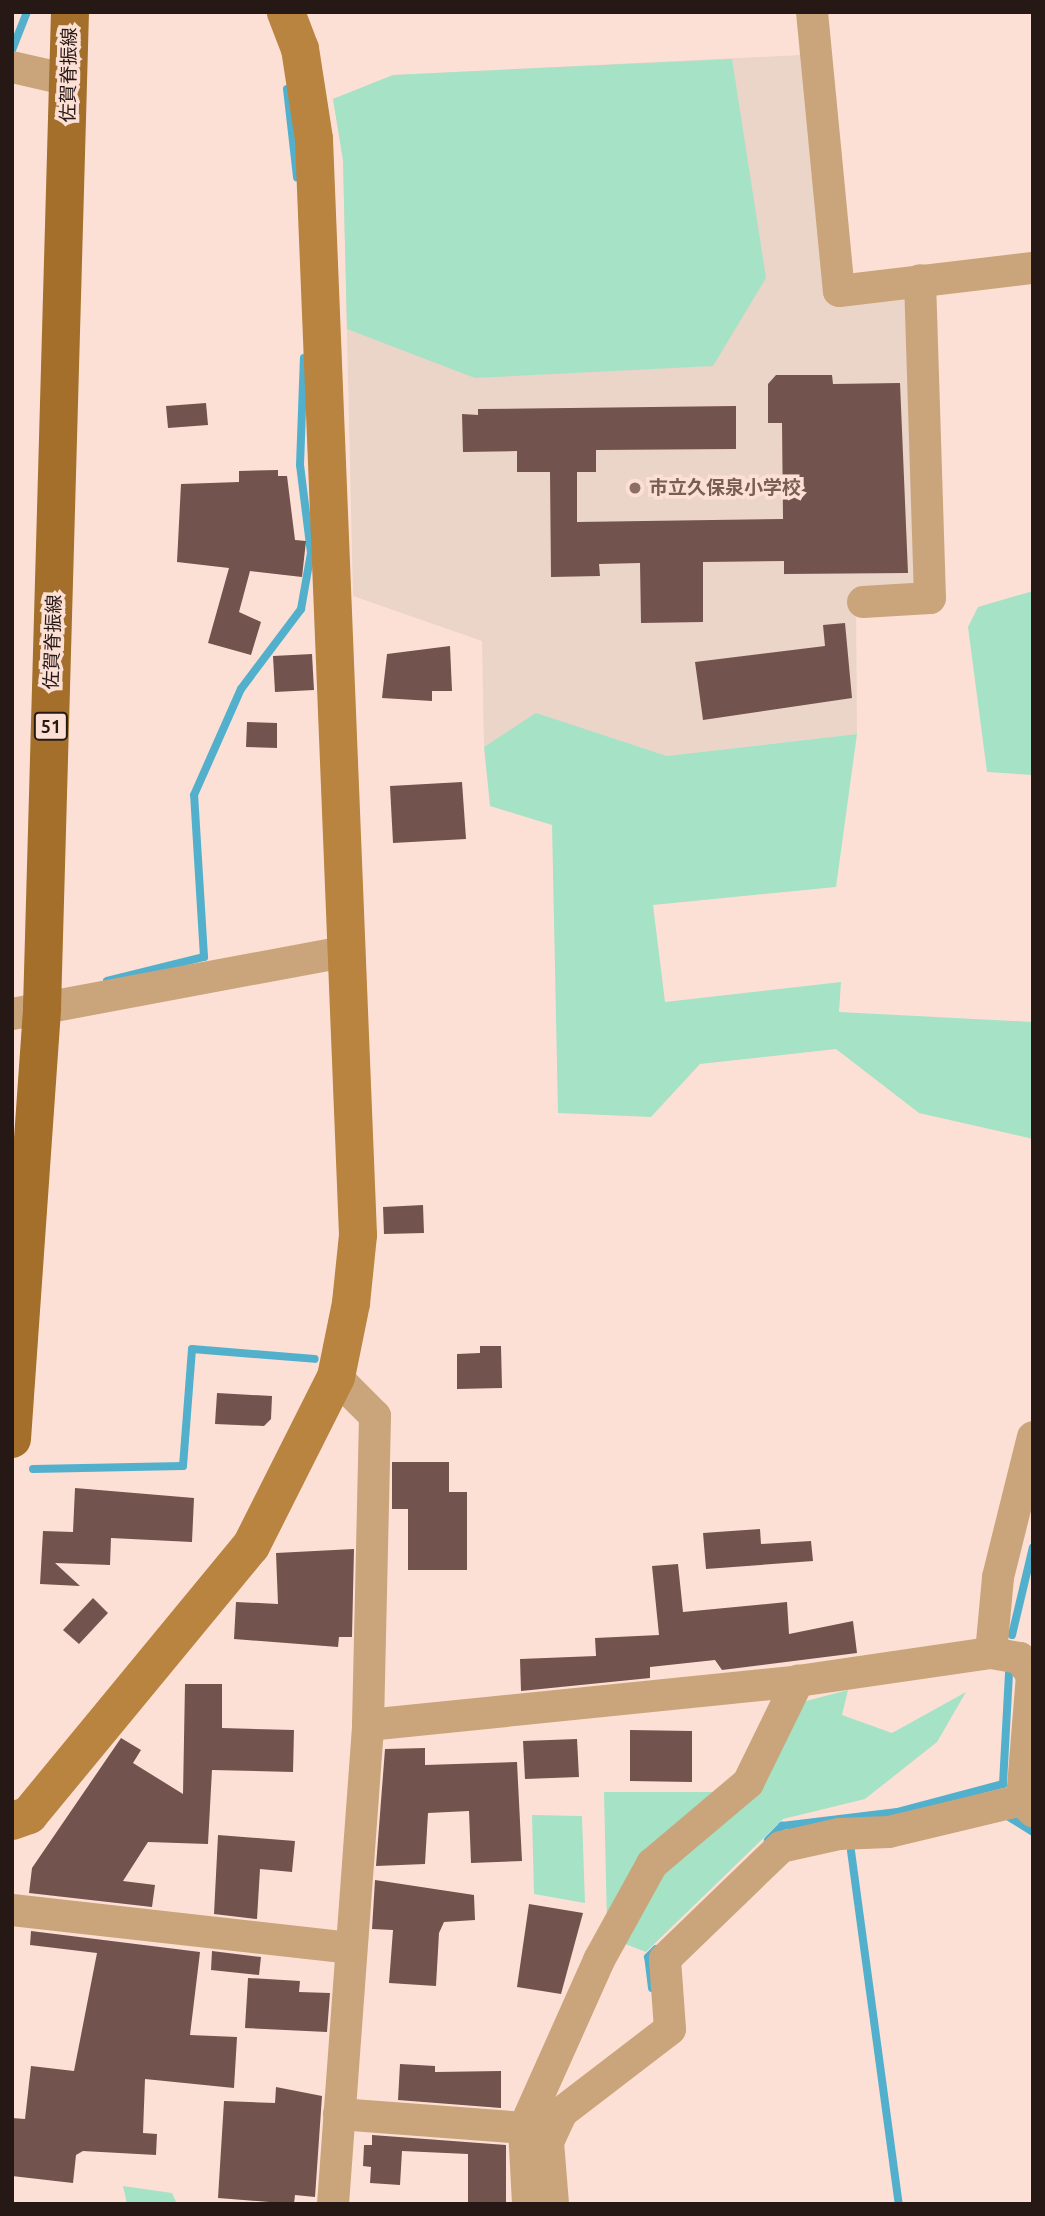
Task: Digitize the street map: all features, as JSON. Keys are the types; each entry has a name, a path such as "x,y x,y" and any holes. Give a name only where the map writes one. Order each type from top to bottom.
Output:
{"main road":[{"name":"佐賀脊振線","path":"12,1439 27,1011 70,12"}],"street":[{"path":"12,1821 29,1815 251,1546 336,1377 359,1235 314,139 300,49 286,12"},
{"path":"812,12 839,291 1033,268"},
{"path":"20,68 69,80"},
{"path":"863,602 930,598 920,280"},
{"path":"27,1011 349,951"},
{"path":"333,2204 368,1725 374,1416 336,1377"},
{"path":"991,1653 998,1577 1033,1437"},
{"path":"368,1725 798,1682 991,1653 1020,1658 1032,1675 1027,1806 889,1832 839,1834 781,1847 665,1959 670,2029 562,2112 548,2142 553,2204"},
{"path":"528,2204 524,2128 599,1960 652,1864 748,1783 798,1682"},
{"path":"12,1910 350,1948"},
{"path":"339,2113 524,2128"}],"shaded area":[{"name":"市立久保泉小学校","path":"801,55 831,299 913,288 924,591 856,595 857,734 667,756 537,714 484,747 482,641 353,596 343,160 333,99 393,75"}],"green space":[{"path":"732,59 766,278 713,366 475,378 347,329 343,160 333,99 393,75"},
{"path":"1033,591 1033,775 987,772 968,627 978,607"},
{"path":"536,713 667,756 857,734 836,887 653,905 665,1002 841,982 839,1012 1033,1022 1033,1139 919,1113 836,1049 700,1064 651,1117 558,1113 552,825 490,806 484,747"},
{"path":"848,1690 842,1715 892,1733 966,1692 937,1742 865,1799 783,1819 646,1952 620,1942 654,1870 759,1787 806,1701"},
{"path":"604,1792 719,1792 607,1925"},
{"path":"532,1815 582,1816 585,1903 534,1894"},
{"path":"123,2186 172,2193 177,2204 127,2204"}],"building":[{"path":"776,375 832,375 833,384 900,383 908,573 784,574 784,561 703,562 703,622 641,623 640,563 599,564 600,576 551,577 550,472 517,472 517,451 463,452 462,414 478,415 478,409 736,406 736,449 596,450 596,472 577,472 577,522 783,519 782,423 768,423 768,384"},
{"path":"206,403 208,425 168,428 166,406"},
{"path":"278,470 278,476 287,476 295,540 306,541 302,577 250,571 239,612 261,622 251,655 208,643 229,568 177,562 181,484 239,482 239,471"},
{"path":"845,623 852,698 703,720 695,662 825,646 823,625"},
{"path":"450,646 452,691 432,691 432,701 382,698 387,654"},
{"path":"312,654 314,690 275,692 273,656"},
{"path":"247,722 277,723 277,748 246,747"},
{"path":"462,782 466,839 393,843 390,786"},
{"path":"423,1205 424,1233 384,1234 383,1207"},
{"path":"480,1346 501,1346 502,1388 457,1389 457,1354 480,1353"},
{"path":"217,1393 272,1396 271,1419 264,1426 215,1424"},
{"path":"392,1462 449,1462 449,1492 467,1492 467,1570 408,1570 408,1509 392,1509"},
{"path":"75,1488 194,1498 192,1542 111,1538 110,1565 55,1563 80,1586 40,1584 43,1531 73,1532"},
{"path":"760,1529 761,1544 811,1541 813,1561 706,1569 703,1533"},
{"path":"354,1549 352,1637 339,1637 338,1647 234,1639 236,1602 278,1604 276,1553"},
{"path":"678,1564 683,1612 787,1602 789,1634 853,1621 857,1653 722,1670 715,1660 650,1667 650,1678 521,1691 520,1659 596,1656 595,1638 659,1635 652,1566"},
{"path":"93,1598 108,1613 79,1644 63,1630"},
{"path":"185,1684 222,1684 222,1728 294,1730 293,1772 212,1770 208,1844 148,1842 123,1881 155,1885 152,1907 29,1893 32,1868 121,1738 141,1750 133,1763 183,1794"},
{"path":"630,1730 692,1731 692,1782 630,1781"},
{"path":"577,1739 579,1777 525,1779 523,1741"},
{"path":"425,1748 425,1765 517,1762 522,1861 471,1863 469,1811 428,1813 425,1864 376,1866 385,1749"},
{"path":"218,1835 295,1841 292,1872 260,1869 257,1919 214,1914"},
{"path":"375,1880 474,1895 475,1920 444,1922 439,1933 436,1986 389,1983 393,1930 372,1929"},
{"path":"529,1904 583,1913 561,1994 517,1987"},
{"path":"31,1931 200,1952 190,2035 237,2037 234,2088 145,2079 143,2133 157,2134 156,2155 83,2151 76,2155 73,2183 12,2176 12,2118 25,2119 31,2066 74,2071 97,1953 30,1945"},
{"path":"212,1951 261,1957 259,1975 211,1970"},
{"path":"248,1978 300,1981 299,1992 330,1993 327,2032 245,2028"},
{"path":"400,2064 435,2066 435,2072 501,2071 501,2108 398,2100"},
{"path":"276,2087 322,2096 315,2197 295,2195 294,2204 218,2198 224,2101 275,2103"},
{"path":"372,2135 506,2145 506,2204 468,2204 468,2154 402,2151 400,2185 370,2183 371,2167 363,2166 364,2145 372,2145"}],"waterway":[{"path":"12,50 27,12"},
{"path":"287,89 297,177"},
{"path":"107,981 204,957 194,795 241,689 301,609 311,553 300,465 304,358"},
{"path":"33,1469 183,1466 192,1349 315,1359"},
{"path":"1012,1635 1033,1547"},
{"path":"768,1840 782,1826 897,1812 1003,1784 1009,1672"},
{"path":"1009,1817 1033,1832"},
{"path":"851,1851 899,2204"},
{"path":"652,1988 648,1957 656,1949"}],"place":[{"name":"市立久保泉小学校","path":"635,488"}]}
